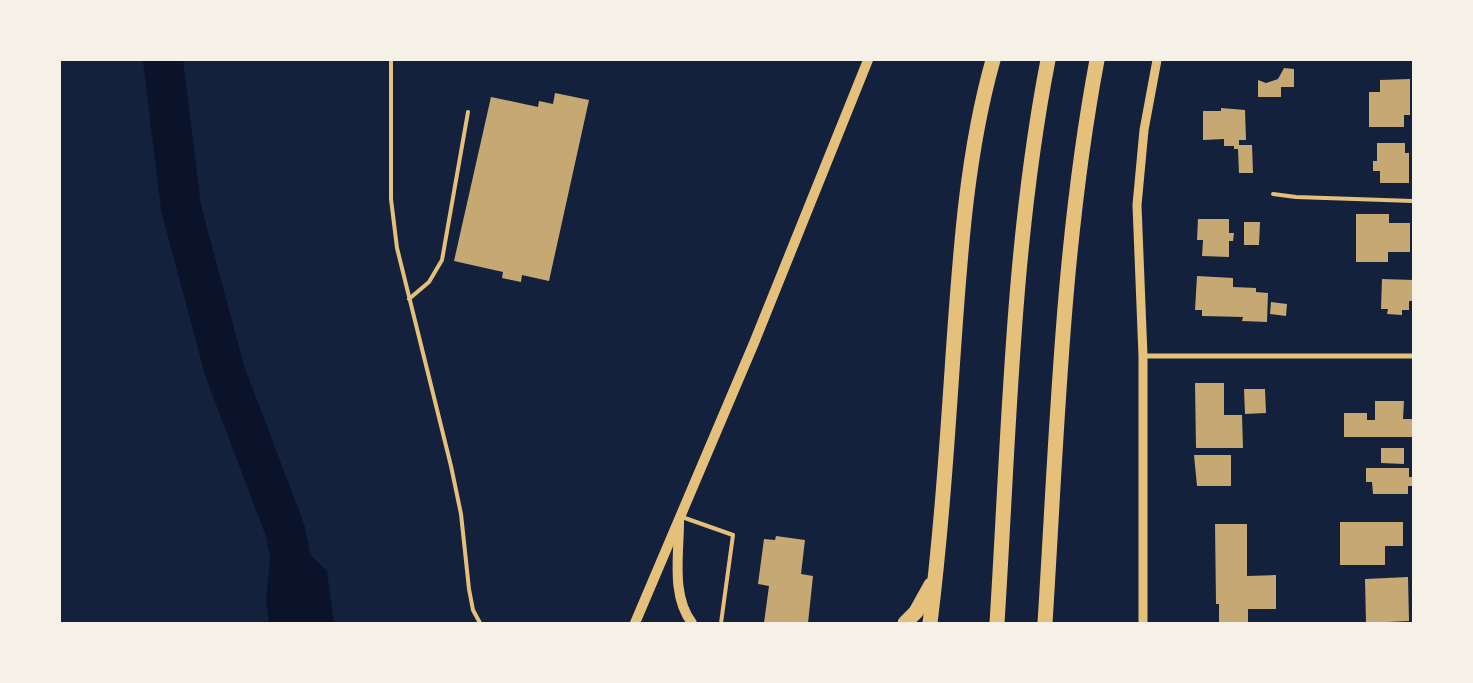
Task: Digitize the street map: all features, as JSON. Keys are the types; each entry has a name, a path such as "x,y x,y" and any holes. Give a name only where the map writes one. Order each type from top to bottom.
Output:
{"highway":[{"path":"930,623 937,568 960,256 972,160 993,60"},
{"path":"997,623 1018,290 1036,120 1048,60"},
{"path":"1045,623 1063,321 1078,168 1097,60"},
{"path":"905,623 916,612 929,590 937,568"}],"main road":[{"path":"635,623 754,343 868,60"},
{"path":"679,516 678,582 682,603 692,623"}],"street":[{"path":"1143,623 1143,356 1138,205 1144,130 1157,60"},
{"path":"1143,356 1413,356"}],"lane":[{"path":"391,60 391,199 397,248 408,299 451,466 461,514 468,589 473,610 480,623"},
{"path":"408,299 429,282 442,260 468,112"},
{"path":"1273,194 1413,201"},
{"path":"679,516 732,535 721,623"}],"water":[{"path":"285,530 327,571 334,623 269,623 266,602 270,560"}],"building":[{"path":"1284,68 1294,69 1294,87 1281,87 1281,97 1258,97 1258,80 1266,83 1278,79"},
{"path":"1410,79 1410,115 1404,115 1404,127 1369,127 1369,92 1380,92 1380,80"},
{"path":"555,93 589,100 549,281 522,275 521,282 502,278 503,272 454,261 491,97 538,107 539,101 553,104"},
{"path":"1221,108 1245,110 1246,140 1239,140 1239,145 1252,145 1253,173 1239,173 1238,149 1234,149 1234,146 1224,146 1224,139 1203,140 1203,111 1221,111"},
{"path":"1377,143 1405,143 1405,153 1409,153 1409,183 1380,183 1380,171 1373,171 1373,161 1377,161"},
{"path":"1356,214 1389,214 1389,223 1410,223 1410,252 1388,252 1388,262 1356,262"},
{"path":"1198,219 1229,219 1229,233 1234,233 1233,241 1229,241 1229,257 1202,256 1203,240 1197,240"},
{"path":"1244,222 1260,222 1259,245 1244,245"},
{"path":"1197,276 1233,278 1233,287 1256,288 1256,292 1268,293 1267,322 1242,321 1243,317 1202,316 1202,310 1195,310"},
{"path":"1382,279 1413,280 1412,301 1409,301 1409,310 1402,310 1402,315 1387,314 1388,309 1381,309"},
{"path":"1271,302 1287,304 1286,316 1270,314"},
{"path":"1195,383 1224,383 1224,415 1242,415 1243,448 1196,448"},
{"path":"1244,389 1265,389 1266,413 1245,414"},
{"path":"1375,401 1404,401 1403,419 1413,419 1413,437 1344,437 1344,413 1367,413 1367,420 1375,420"},
{"path":"1381,448 1404,448 1404,464 1381,463"},
{"path":"1194,455 1231,455 1231,486 1197,486"},
{"path":"1366,468 1409,468 1409,477 1413,477 1413,486 1408,486 1408,494 1373,494 1372,482 1366,482"},
{"path":"1340,522 1403,522 1403,546 1385,546 1385,565 1340,565"},
{"path":"1215,524 1247,524 1247,576 1276,575 1276,609 1248,609 1248,623 1219,623 1219,604 1216,604"},
{"path":"776,536 805,540 801,574 813,576 808,623 764,623 769,586 758,584 764,539 775,540"},
{"path":"1408,577 1409,621 1366,623 1365,579"}],"waterway":[{"path":"163,60 181,208 225,372 285,530 304,623"}]}
